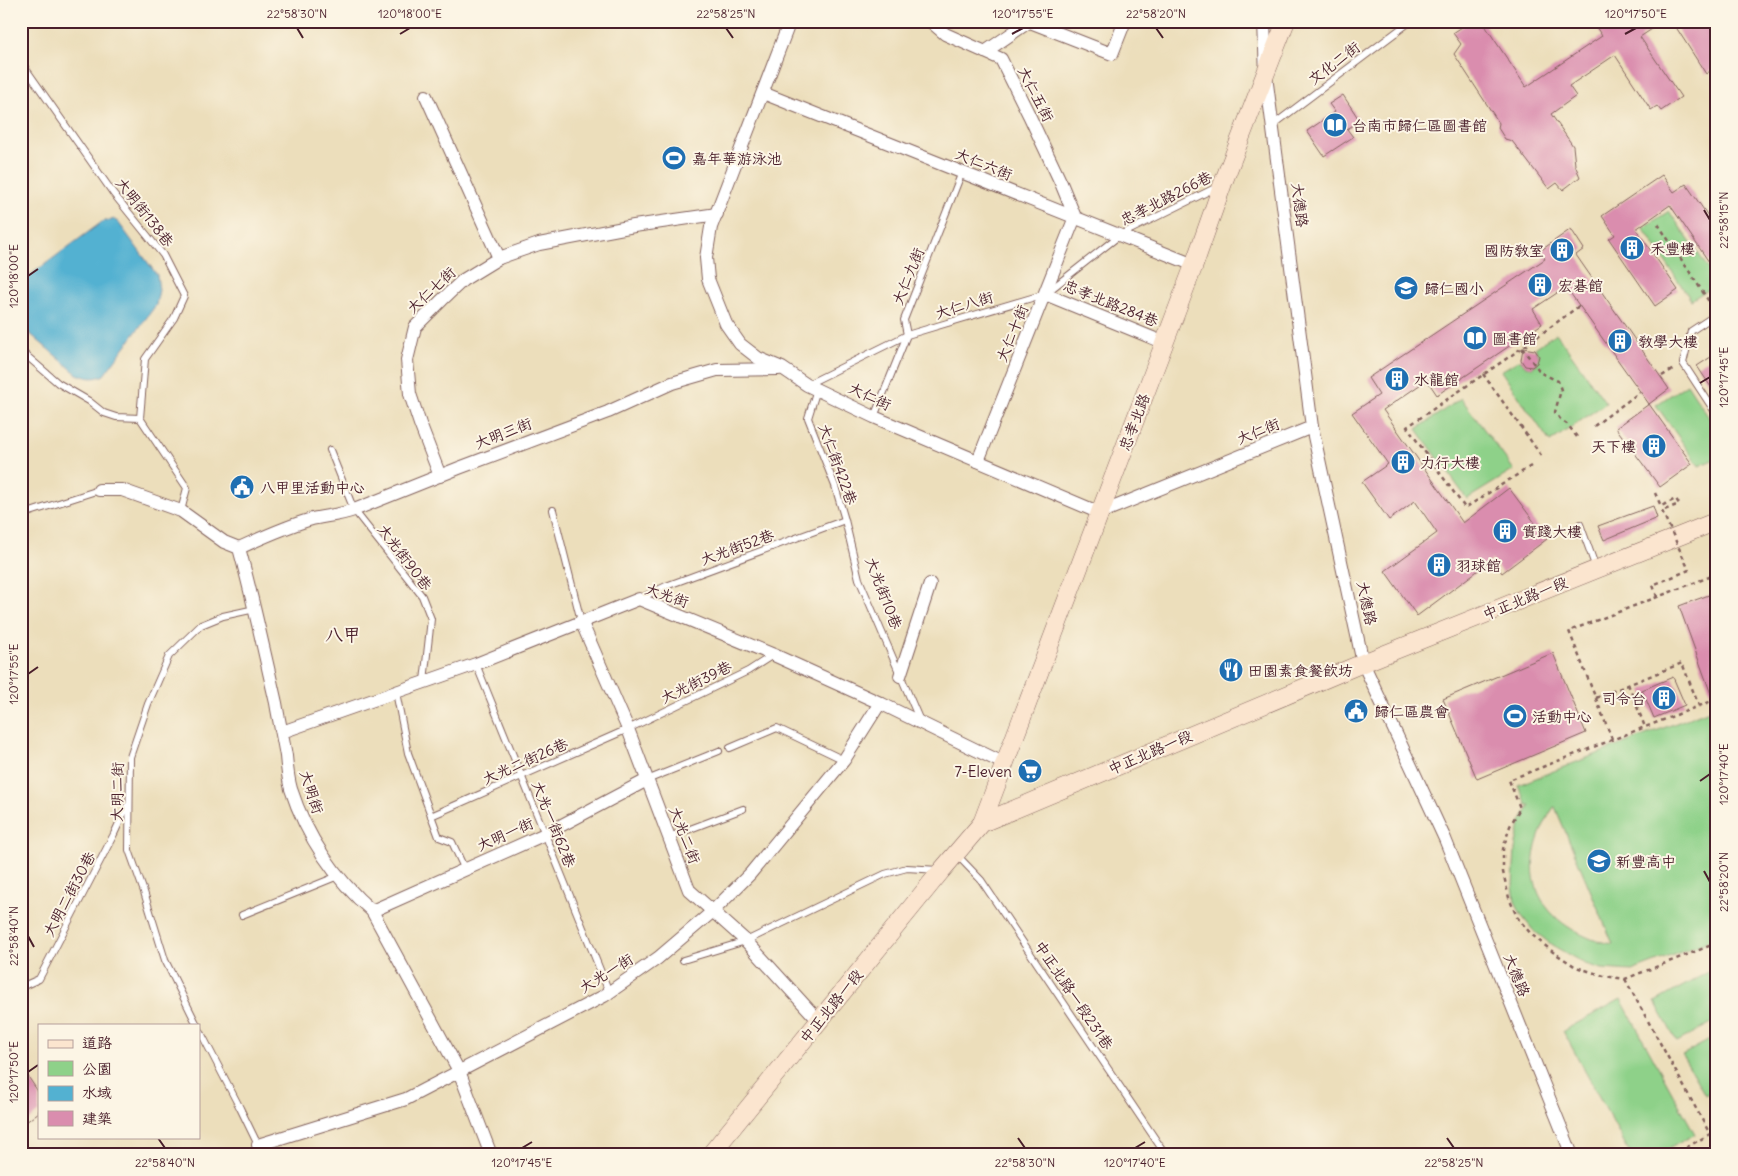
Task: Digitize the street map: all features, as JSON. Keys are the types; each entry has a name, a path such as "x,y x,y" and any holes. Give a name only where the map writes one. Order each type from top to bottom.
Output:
{"main road":[{"name":"忠孝北路","path":"982,823 1286,21"},
{"name":"中正北路一段","path":"710,1155 955,853 982,823 1363,663 1717,521"}],"street":[{"name":"大仁街","path":"790,21 711,227 706,258 708,279 718,306 726,324 740,344 758,358 782,368 812,387 874,417 1100,513 1312,427"},
{"name":"大仁五街","path":"930,21 945,34 1001,59 1030,115 1075,218"},
{"path":"985,52 1030,22 1112,54 1125,21"},
{"name":"大德路","path":"1264,21 1266,76 1312,427 1363,663 1445,839 1572,1155"},
{"name":"大仁六街","path":"763,93 1194,265"},
{"path":"426,96 499,258"},
{"name":"大仁七街","path":"440,476 410,394 407,360 415,327 463,280 499,258 539,244 587,234 694,216 717,214"},
{"name":"大仁十街","path":"978,462 1075,218"},
{"name":"忠孝北路284巷","path":"1045,294 1165,343"},
{"name":"大明三街","path":"239,548 280,530 313,519 340,515 354,510 608,412 672,384 717,370 782,368"},
{"path":"99,490 122,490 181,511 224,542 239,548"},
{"name":"大明街","path":"239,548 255,608 282,732 290,788 306,826 320,850 338,876 356,897 372,911 460,1072 491,1155"},
{"name":"大光街10巷","path":"900,676 930,584"},
{"name":"大光街","path":"282,732 476,664 638,599 774,655 921,722 1005,764"},
{"name":"大光二街","path":"581,621 628,729 689,890 746,941 819,1020"},
{"name":"大光一街","path":"259,1150 406,1099 609,992 658,958 712,912 750,874 844,760 880,703"},
{"name":"大明一街","path":"372,911 544,834 647,780"}],"lane":[{"name":"文化二街","path":"1273,125 1411,21"},
{"name":"大明街138巷","path":"21,62 113,193 164,255 184,296 174,318 144,359 140,418"},
{"name":"大仁九街","path":"874,417 907,335 904,320 962,172"},
{"name":"忠孝北路266巷","path":"1120,235 1223,183"},
{"name":"大仁八街","path":"812,387 907,335 1045,294 1120,235"},
{"path":"1717,314 1691,331 1683,363 1717,415"},
{"path":"21,351 58,383 89,401 104,413 116,417 140,418 187,488 181,511"},
{"name":"大仁街422巷","path":"812,387 808,418 835,486 845,520"},
{"name":"大光街90巷","path":"330,450 354,510 422,596 431,620 424,681"},
{"path":"21,515 99,490"},
{"path":"553,510 581,621"},
{"name":"大光街52巷","path":"638,599 666,586 845,520"},
{"name":"大光街10巷","path":"845,520 859,579 921,722"},
{"path":"1580,524 1597,569"},
{"name":"大明二街","path":"197,1024 165,960 129,850 128,802 130,757 148,704 169,656 201,625 223,616 255,608"},
{"name":"大光街39巷","path":"628,729 748,671 774,655"},
{"name":"大光一街62巷","path":"476,664 609,992"},
{"path":"396,692 408,753 439,837 452,842 465,870"},
{"path":"730,748 777,728 844,760"},
{"name":"大光二街26巷","path":"431,816 628,729"},
{"path":"647,780 719,751"},
{"name":"大明二街30巷","path":"21,987 39,979 114,834 128,802"},
{"path":"669,837 742,809"},
{"name":"中正北路一段231巷","path":"955,853 980,880 1166,1155"},
{"path":"683,960 746,941 885,874 907,868 941,871"},
{"path":"242,915 338,876"},
{"path":"200,1031 259,1150"}],"path":[{"path":"1658,224 1717,314"},
{"path":"1531,466 1465,508 1407,427 1522,348 1579,306"},
{"path":"1522,348 1541,373 1558,381 1562,390 1555,412 1560,420 1568,424 1577,437"},
{"path":"1662,376 1683,363"},
{"path":"1483,374 1543,458"},
{"path":"1594,426 1640,392"},
{"path":"1655,493 1661,506 1676,499 1679,504 1662,511 1689,570 1653,585 1657,597"},
{"path":"1612,740 1569,632 1717,574"},
{"path":"1596,698 1682,663 1699,706"},
{"path":"1628,684 1645,727"},
{"path":"1717,700 1509,780 1520,808 1510,826 1504,850 1503,872 1514,911 1530,934 1576,967 1604,976 1626,979 1717,943"},
{"path":"1626,979 1710,1134 1673,1155"}],"green space":[{"path":"1669,211 1717,281 1717,284 1691,300 1643,228"},
{"path":"1556,333 1606,403 1550,442 1501,371 1519,360 1525,366 1532,367 1537,364 1539,356 1535,348"},
{"path":"1687,384 1717,430 1717,458 1699,466 1656,405"},
{"path":"1461,398 1514,470 1467,499 1417,429"},
{"path":"1717,707 1717,938 1632,971 1602,969 1585,964 1552,945 1533,930 1521,915 1515,901 1513,885 1515,849 1520,824 1530,805 1527,805 1518,785","holes":["1555,807 1613,944 1590,938 1567,926 1551,913 1541,898 1535,881 1533,864 1536,845 1543,826"]},
{"path":"1717,967 1717,1020 1677,1042 1655,1002"},
{"path":"1621,999 1695,1134 1658,1155 1631,1155 1563,1031"},
{"path":"1717,1036 1717,1088 1705,1095 1682,1055"}],"water":[{"path":"113,219 118,222 157,275 159,290 156,305 104,375 94,378 77,374 21,326 21,282 102,222"}],"building":[{"path":"1471,21 1482,21 1526,87 1602,36 1592,21 1664,21 1640,37 1681,97 1661,111 1657,106 1651,110 1615,55 1569,86 1576,96 1551,114 1573,146 1575,165 1580,177 1563,190 1557,183 1549,189 1512,141 1505,139 1498,128 1499,123 1454,54 1461,44 1453,33"},
{"path":"1672,21 1713,21 1717,26 1717,66 1706,74"},
{"name":"台南市歸仁區圖書館","path":"1343,95 1360,121 1347,129 1353,137 1324,156 1307,131 1335,112 1329,104"},
{"name":"禾豐樓","path":"1662,175 1674,192 1686,184 1717,229 1717,257 1709,262 1670,205 1636,229 1678,290 1655,306 1609,239 1615,235 1602,216"},
{"path":"1571,229 1584,249 1576,255 1669,389 1649,404 1566,287 1533,309 1542,324 1437,395 1427,380 1383,410 1463,523 1509,488 1547,539 1502,573 1492,560 1417,616 1385,571 1437,533 1415,501 1389,520 1362,482 1388,464 1352,413 1379,395 1368,378 1545,259 1540,251"},
{"path":"1523,348 1535,350 1539,356 1537,363 1532,367 1525,366 1521,360"},
{"path":"1717,353 1717,396 1697,366"},
{"name":"天下樓","path":"1649,404 1692,464 1660,487 1616,428"},
{"path":"1653,506 1657,518 1604,540 1598,526"},
{"path":"1717,592 1717,704 1715,705 1679,606"},
{"name":"活動中心","path":"1553,653 1586,733 1477,779 1443,699"},
{"name":"司令台","path":"1673,677 1685,705 1654,718 1642,690"},
{"path":"21,1066 38,1092 38,1113 21,1126"}],"place":[{"name":"台南市歸仁區圖書館","path":"1335,125"},
{"name":"嘉年華游泳池","path":"674,158"},
{"name":"禾豐樓","path":"1632,248"},
{"name":"國防教室","path":"1562,250"},
{"name":"宏碁館","path":"1540,285"},
{"name":"歸仁國小","path":"1406,288"},
{"name":"圖書館","path":"1475,338"},
{"name":"教學大樓","path":"1620,341"},
{"name":"水龍館","path":"1397,379"},
{"name":"天下樓","path":"1654,446"},
{"name":"力行大樓","path":"1403,462"},
{"name":"八甲里活動中心","path":"242,487"},
{"name":"實踐大樓","path":"1505,531"},
{"name":"羽球館","path":"1439,565"},
{"name":"田園素食餐飲坊","path":"1231,670"},
{"name":"司令台","path":"1664,698"},
{"name":"歸仁區農會","path":"1356,711"},
{"name":"活動中心","path":"1515,716"},
{"name":"7-Eleven","path":"1030,771"},
{"name":"新豐高中","path":"1599,861"}],"district":[{"name":"八甲","path":"343,634"}]}
